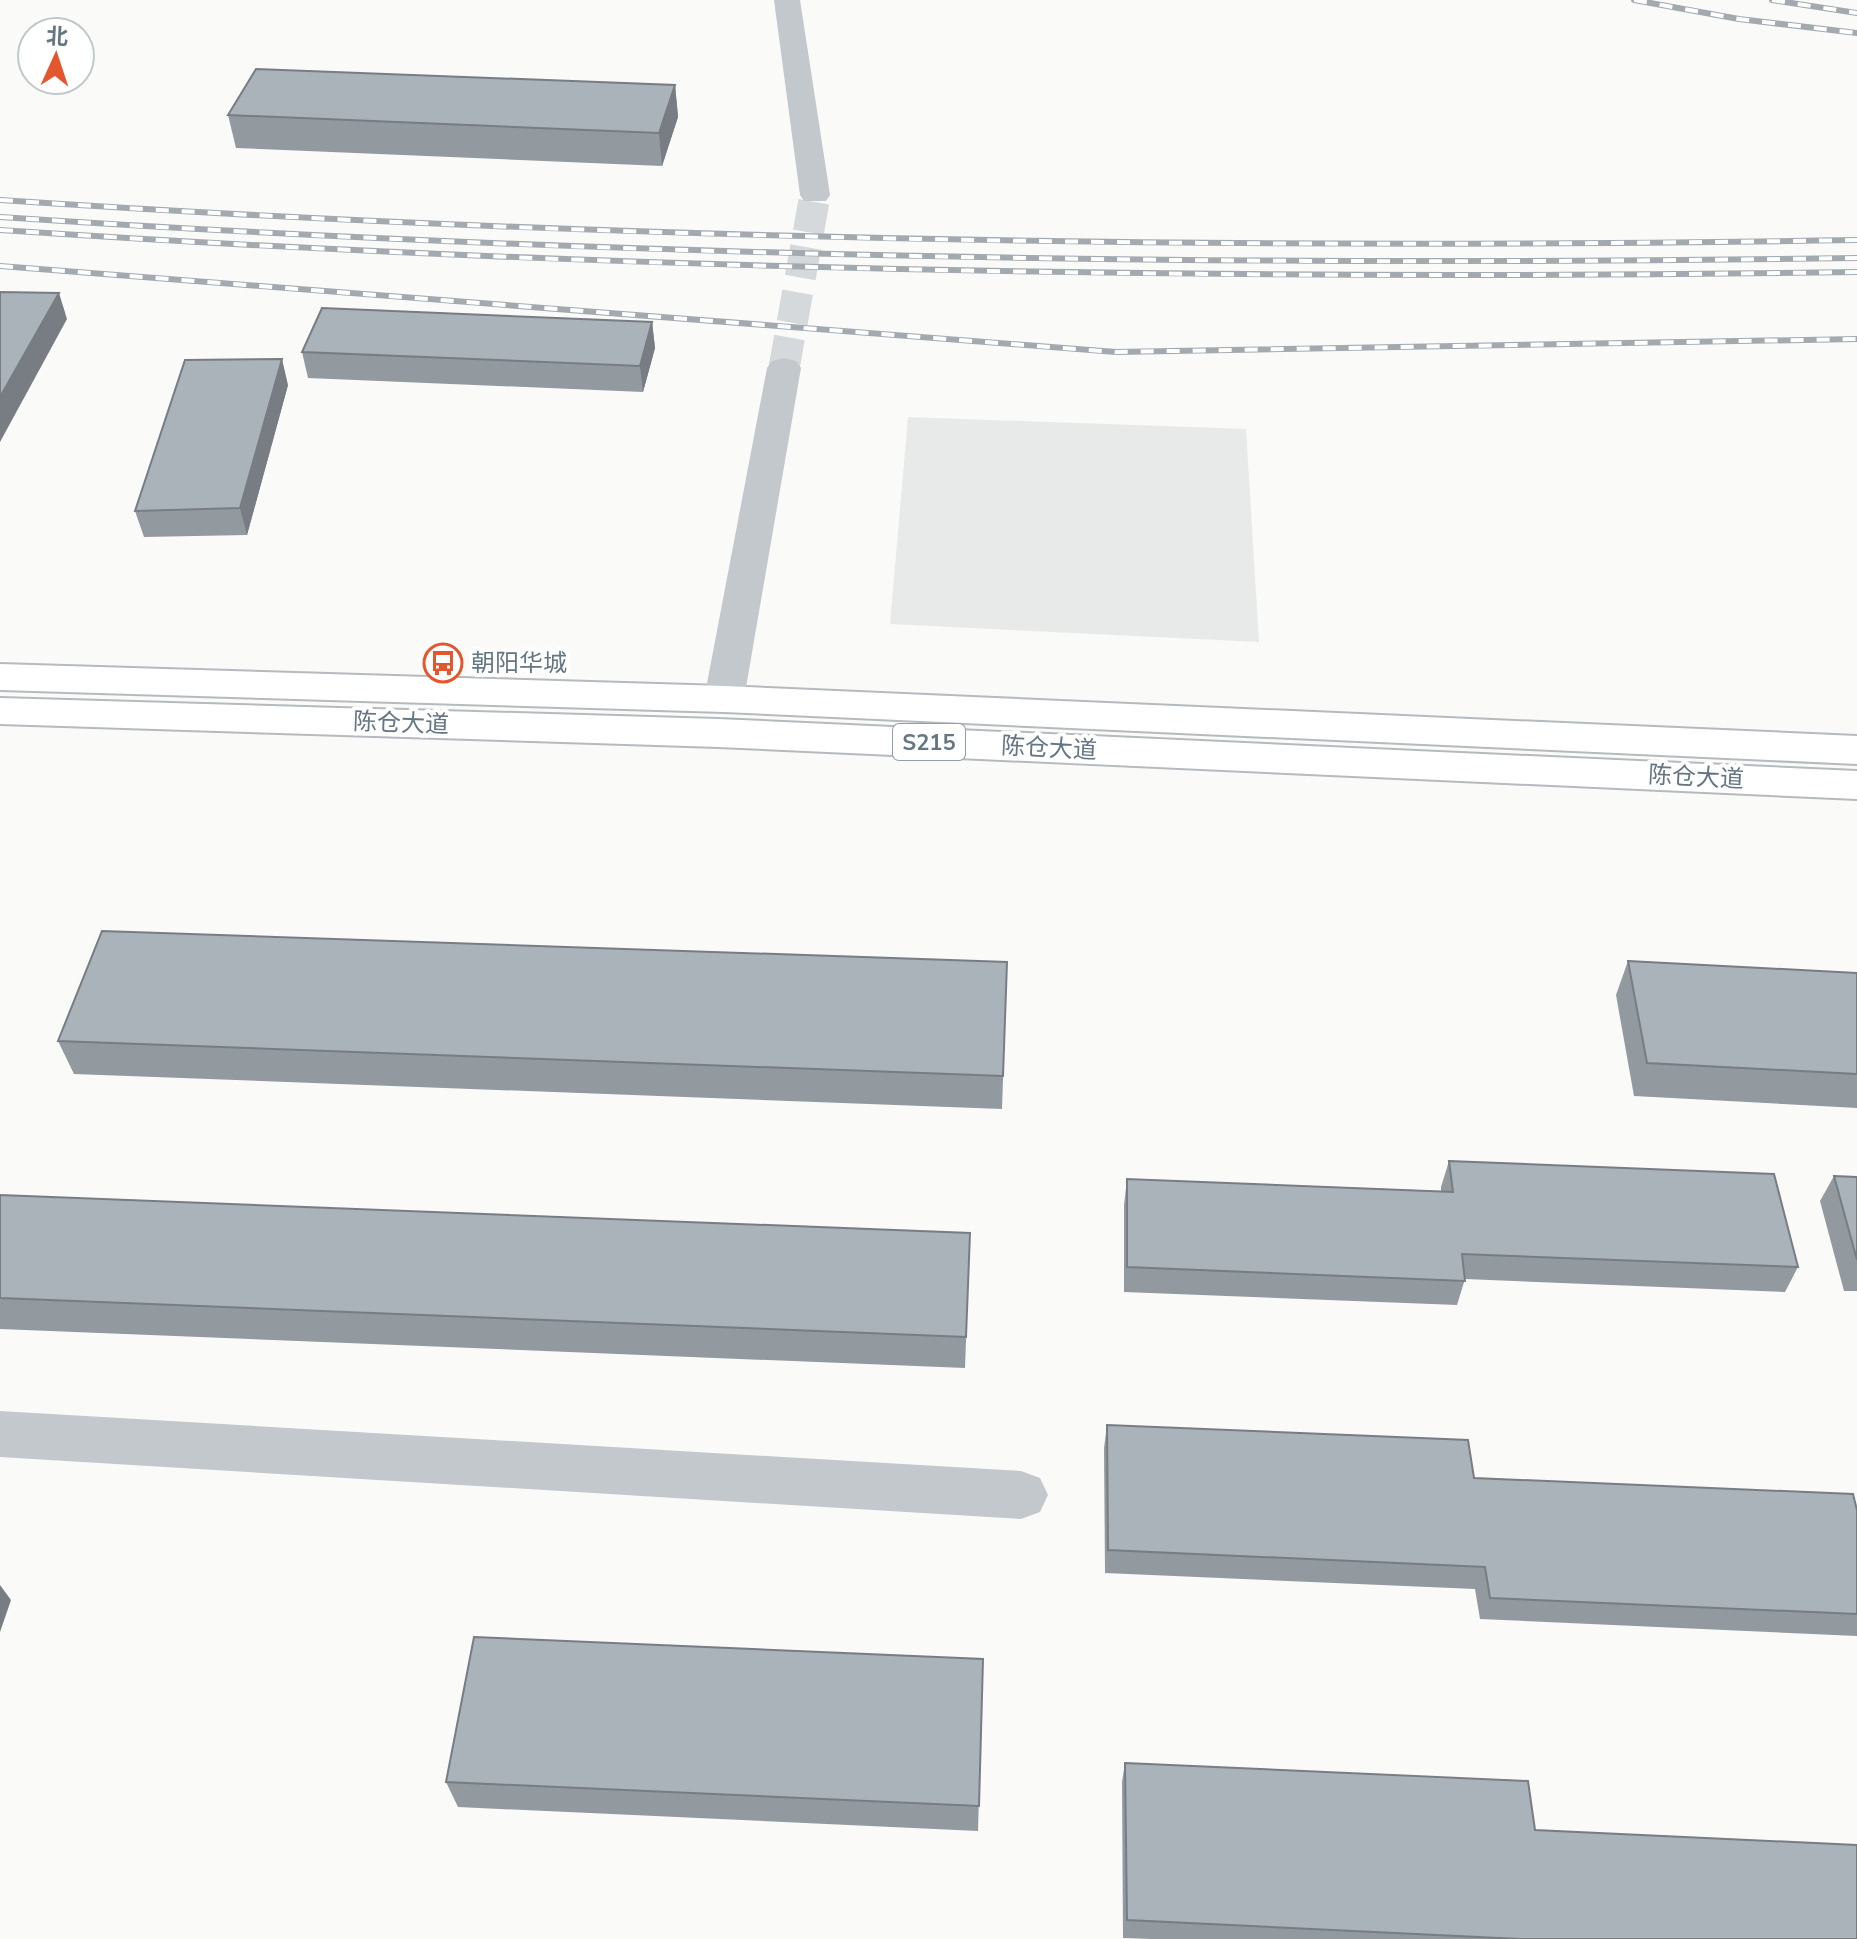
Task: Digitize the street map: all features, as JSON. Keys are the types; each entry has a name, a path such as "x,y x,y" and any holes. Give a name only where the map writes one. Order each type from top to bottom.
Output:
{"main road":[{"name":"陈仓大道","path":"0,677 724,699 1857,750"},
{"name":"陈仓大道","path":"0,711 718,733 1857,785"}],"street":[{"path":"787,0 815,195"},
{"path":"724,699 784,368"},
{"path":"0,1434 1021,1495"}],"shaded area":[{"path":"908,417 1246,429 1259,642 890,624"}],"building":[{"path":"256,69 675,85 659,133 228,115"},
{"path":"0,292 59,293 0,397"},
{"path":"322,308 652,322 640,366 302,352"},
{"path":"282,359 240,508 135,511 185,360"},
{"path":"102,931 1007,962 1003,1076 58,1041"},
{"path":"1628,961 1857,973 1857,1074 1647,1063"},
{"path":"1449,1161 1774,1174 1798,1267 1462,1254 1465,1281 1127,1267 1127,1179 1453,1192"},
{"path":"1834,1176 1857,1177 1857,1260"},
{"path":"0,1195 970,1233 966,1337 0,1298"},
{"path":"1107,1425 1468,1440 1474,1478 1853,1494 1857,1510 1857,1614 1490,1598 1485,1567 1108,1550"},
{"path":"474,1637 983,1659 979,1806 446,1782"},
{"path":"1125,1763 1528,1781 1535,1830 1857,1845 1857,1939 1520,1939 1127,1920"}],"tunnel":[{"path":"784,368 815,195"}],"railway":[{"path":"1634,0 1739,19 1857,33"},
{"path":"1772,0 1857,13"},
{"path":"0,200 464,225 928,239 1392,244 1857,240"},
{"path":"0,217 464,242 928,256 1392,261 1857,258"},
{"path":"0,230 464,255 928,270 1392,275 1857,272"},
{"path":"0,266 1116,352 1857,339"}],"place":[{"name":"朝阳华城","path":"443,663"}]}
